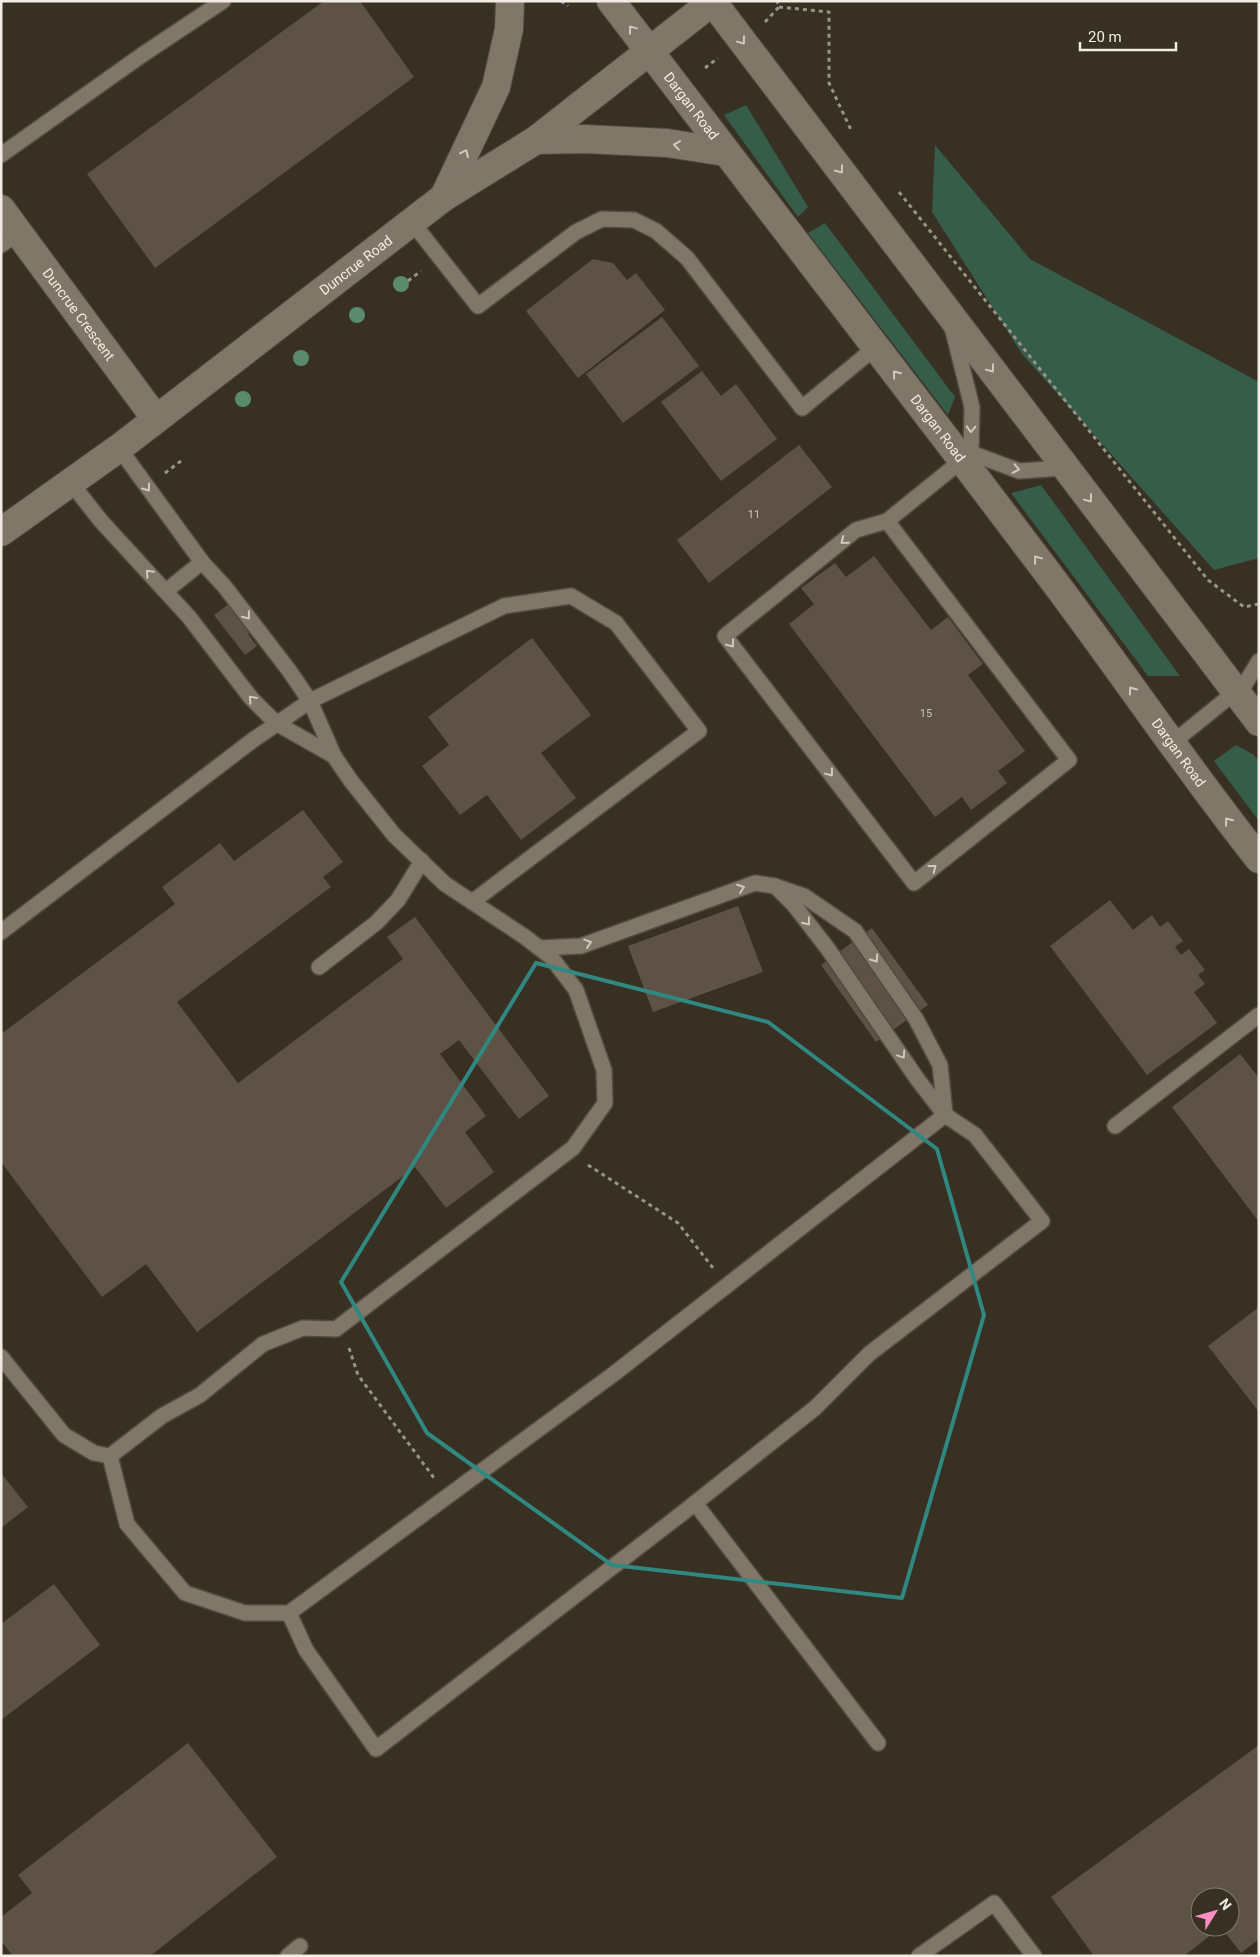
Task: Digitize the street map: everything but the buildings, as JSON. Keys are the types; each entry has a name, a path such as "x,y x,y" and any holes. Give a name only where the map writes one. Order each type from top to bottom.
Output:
{"street":[{"path":"444,197 496,87 509,29 510,1"},
{"name":"Dargan Road","path":"611,1 876,347 967,457 1050,576 1208,795 1259,859"},
{"path":"713,1 1064,468 1247,685 1259,722"},
{"name":"Duncrue Road","path":"1,532 119,448 444,197 536,140 713,1"},
{"path":"536,140 667,144 725,152"},
{"name":"Duncrue Crescent","path":"1,209 10,239 156,419"}],"lane":[{"path":"1,155 142,55 223,1"},
{"path":"412,222 478,306 576,232 602,219 634,220 656,231 688,258 802,408 876,347"},
{"path":"887,521 1069,760 914,883 725,636 856,530 887,521 967,457 972,407 949,313"},
{"path":"1,1357 64,1435 94,1453 110,1456 162,1416 200,1395 263,1344 303,1328 336,1329 573,1148 605,1104 604,1070 576,990 551,958 540,948 445,884 394,834 351,781 334,756 310,702 288,669 202,562 119,448"},
{"path":"967,457 1020,471 1064,468"},
{"path":"71,483 101,521 189,617 251,698 276,724 334,756"},
{"path":"166,591 202,562"},
{"path":"1,932 276,724 310,702 504,606 571,596 616,623 698,731 472,902"},
{"path":"1171,744 1247,685 1259,661"},
{"path":"319,967 376,923 398,900 422,862"},
{"path":"540,948 581,946 756,883 775,886 804,896 855,931 916,1019 940,1066 945,1115"},
{"path":"289,1613 306,1650 376,1749 816,1408 869,1354 1042,1222 975,1135 945,1115 918,1080 828,949 794,905 775,886"},
{"path":"1115,1126 1259,1015"},
{"path":"110,1456 127,1524 185,1593 245,1613 289,1613 615,1373 945,1115"},
{"path":"695,1503 878,1743"},
{"path":"919,1956 994,1903 1034,1956"},
{"path":"288,1956 300,1946"}],"path":[{"path":"562,1 568,6"},
{"path":"777,1 779,7"},
{"path":"764,23 779,7"},
{"path":"779,7 828,12 829,83 853,136"},
{"path":"897,190 1208,580 1244,607 1259,604"},
{"path":"573,1148 588,1165 678,1223 726,1286"},
{"path":"336,1329 348,1347 358,1375 447,1496"}],"highlighted area":[{"path":"536,963 768,1022 937,1149 984,1315 902,1598 612,1565 427,1433 341,1282"}],"green space":[{"path":"746,105 808,207 798,217 724,115"},
{"path":"935,145 1030,259 1259,382 1259,558 1214,570 1022,354 932,212"},
{"path":"825,223 955,397 948,415 808,233"},
{"path":"1041,485 1180,676 1148,676 1011,493"},
{"path":"1236,745 1254,755 1259,761 1259,821 1214,761"}]}
